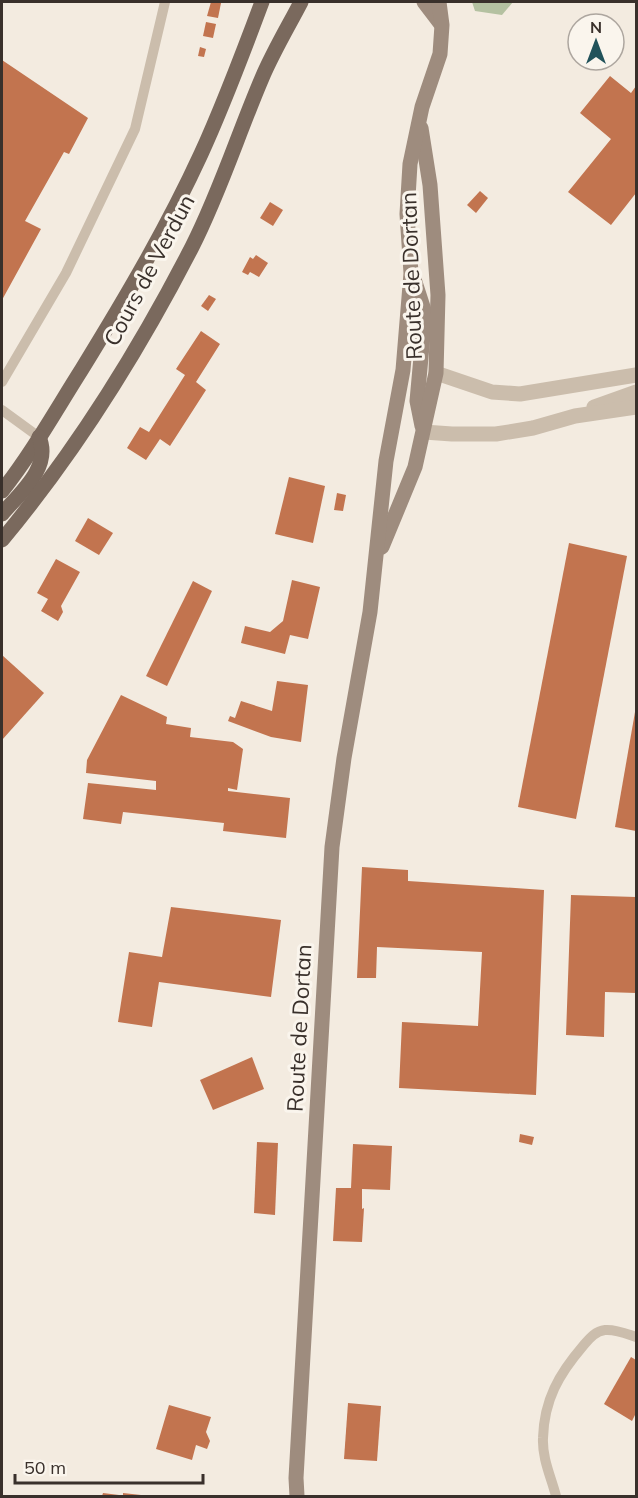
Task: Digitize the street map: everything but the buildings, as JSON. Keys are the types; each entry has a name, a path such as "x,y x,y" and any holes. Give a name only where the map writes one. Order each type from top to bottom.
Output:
{"main road":[{"name":"Cours de Verdun","path":"2,490 39,437 102,336 174,207 210,133 262,2"},
{"name":"Cours de Verdun","path":"2,540 28,509 70,451 140,340 192,245 228,167 262,77 301,2"},
{"path":"424,2 442,25"},
{"name":"Route de Dortan","path":"297,1497 296,1478 332,847 344,758 370,612 387,461 403,370 411,273 407,214 410,164 419,120 440,54 442,25 439,2"},
{"name":"Route de Dortan","path":"375,564 415,467 436,373 438,295 430,185 419,120"},
{"path":"411,273 425,314 417,401 424,432"},
{"path":"2,514 38,470 44,448 39,437"}],"street":[{"path":"436,373 492,392 520,394 636,375"},
{"path":"424,432 496,434 533,428 574,416 636,392"},
{"path":"574,416 636,407"}],"lane":[{"path":"2,382 66,273 135,129 165,2"},
{"path":"2,410 39,437"},
{"path":"556,1497 546,1463 543,1438 553,1388 565,1367 593,1335 604,1330 636,1337"}],"green space":[{"path":"472,2 513,2 502,15 475,11"}]}
